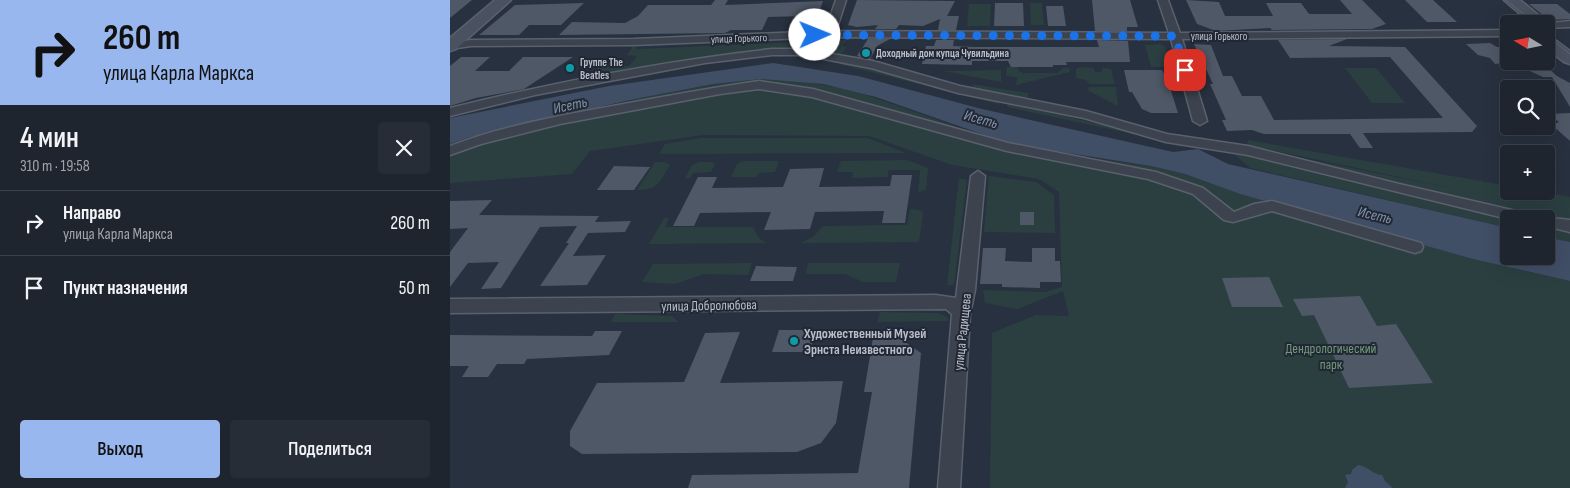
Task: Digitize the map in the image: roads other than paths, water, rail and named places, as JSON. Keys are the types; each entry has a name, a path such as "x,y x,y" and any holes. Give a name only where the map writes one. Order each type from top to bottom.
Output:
{"main road":[{"path":"450,44 492,0"},
{"path":"450,44 504,0"},
{"path":"1497,0 1515,15"},
{"path":"1511,0 1530,15"},
{"path":"1555,34 1570,46"},
{"path":"1555,47 1570,59"}],"street":[{"path":"829,34 841,0"},
{"path":"1163,0 1200,121"},
{"path":"1555,25 1570,24"},
{"name":"улица Горького","path":"450,44 600,43 829,34 1175,36 1500,33"},
{"path":"450,112 535,91 697,61 772,52 803,52 873,65 966,91 1086,115 1166,138 1215,146 1243,148 1363,181 1500,211"},
{"path":"450,151 476,141 560,120 759,85 813,93 1007,147 1151,175 1198,191 1229,216 1236,218 1247,215 1257,208 1272,206 1415,247"},
{"name":"улица Радищева","path":"949,488 961,314 966,290 978,176"},
{"path":"1555,223 1570,226"},
{"name":"улица Добролюбова","path":"450,306 925,302 953,303 958,306 961,314"}],"water":[{"name":"Исеть","path":"773,63 858,76 982,109 1173,152 1198,149 1228,164 1500,226 1500,265 1555,265 1555,239 1570,242 1570,281 1473,259 1240,194 1185,174 1151,166 1010,144 876,97 823,84 761,79 713,84 625,101 467,138 450,144 450,118 609,86"},
{"path":"1358,465 1382,475 1385,481 1393,488 1345,488 1348,482 1345,475 1351,474 1352,470"}],"tram line":[{"path":"1506,0 1525,15"},
{"path":"1555,42 1570,54"}],"place":[{"name":"Доходный дом купца Чувильдина","path":"866,53"},
{"name":"Группе The Beatles","path":"570,68"},
{"name":"Художественный Музей Эрнста Неизвестного","path":"794,341"}],"park label":[{"name":"Дендрологический парк","path":"1331,356"}]}
